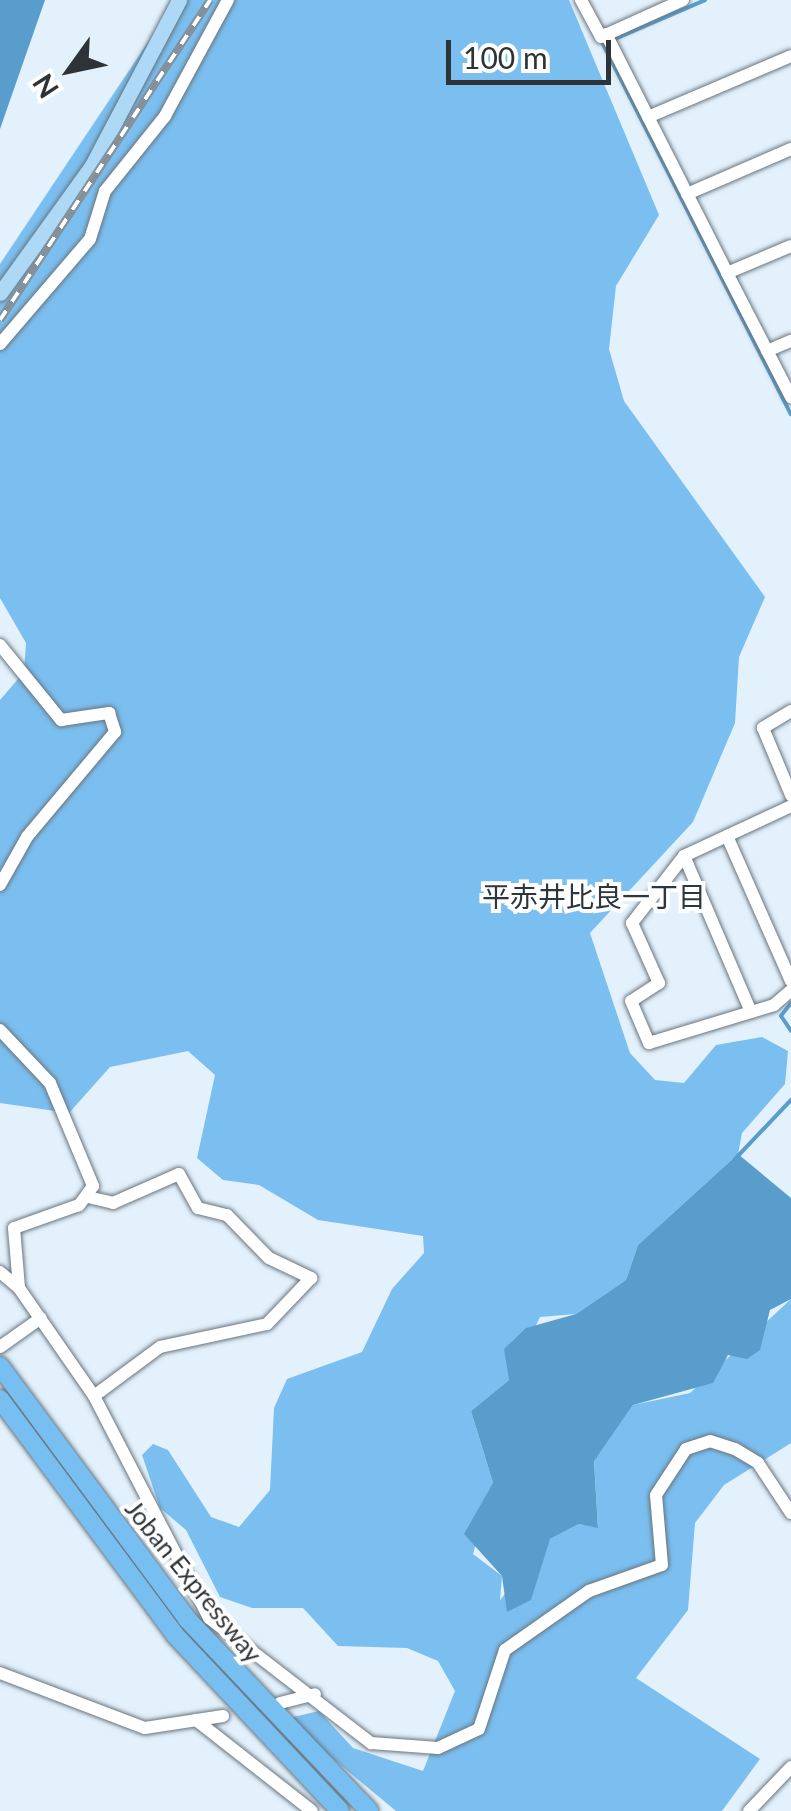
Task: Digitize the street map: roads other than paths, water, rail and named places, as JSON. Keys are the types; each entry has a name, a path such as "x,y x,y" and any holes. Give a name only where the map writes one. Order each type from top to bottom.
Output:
{"highway":[{"name":"Joban Expressway","path":"0,1366 187,1618 369,1811"},
{"name":"Joban Expressway","path":"0,1399 176,1635 340,1811"}],"main road":[{"path":"0,293 91,166 178,0"}],"street":[{"path":"0,344 90,239 106,191 165,116 228,0"},
{"path":"582,0 606,34 791,398"},
{"path":"606,34 682,0"},
{"path":"648,118 791,56"},
{"path":"687,194 791,149"},
{"path":"727,273 791,246"},
{"path":"767,352 791,341"},
{"path":"0,645 62,720 108,713 116,732 27,836 0,885"},
{"path":"791,711 763,728 791,795"},
{"path":"791,806 684,856 632,923 659,983 631,1001 649,1042 751,1012 791,990"},
{"path":"728,836 791,981"},
{"path":"684,856 751,1012"},
{"path":"0,1030 50,1082 86,1159 88,1197"},
{"path":"19,1288 14,1228 88,1197 114,1203 178,1174 198,1208 227,1214 269,1258 311,1278 267,1324 160,1347 94,1396"},
{"path":"0,1272 19,1288 38,1321 94,1396 209,1618 382,1748 438,1748 479,1730 506,1650 614,1578 662,1565 656,1495 686,1449 710,1442 735,1448 758,1463 791,1513"},
{"path":"0,1347 38,1321"},
{"path":"0,1673 130,1725 223,1716"},
{"path":"280,1704 315,1694"},
{"path":"196,1720 312,1811"},
{"path":"749,1811 791,1767"}],"waterway":[{"path":"615,39 705,0"},
{"path":"603,44 791,414"},
{"path":"791,1003 781,1016 791,1031"},
{"path":"735,1159 791,1100"}],"railway":[{"path":"0,320 210,0"}],"district":[{"name":"平赤井比良一丁目","path":"594,896"}]}
